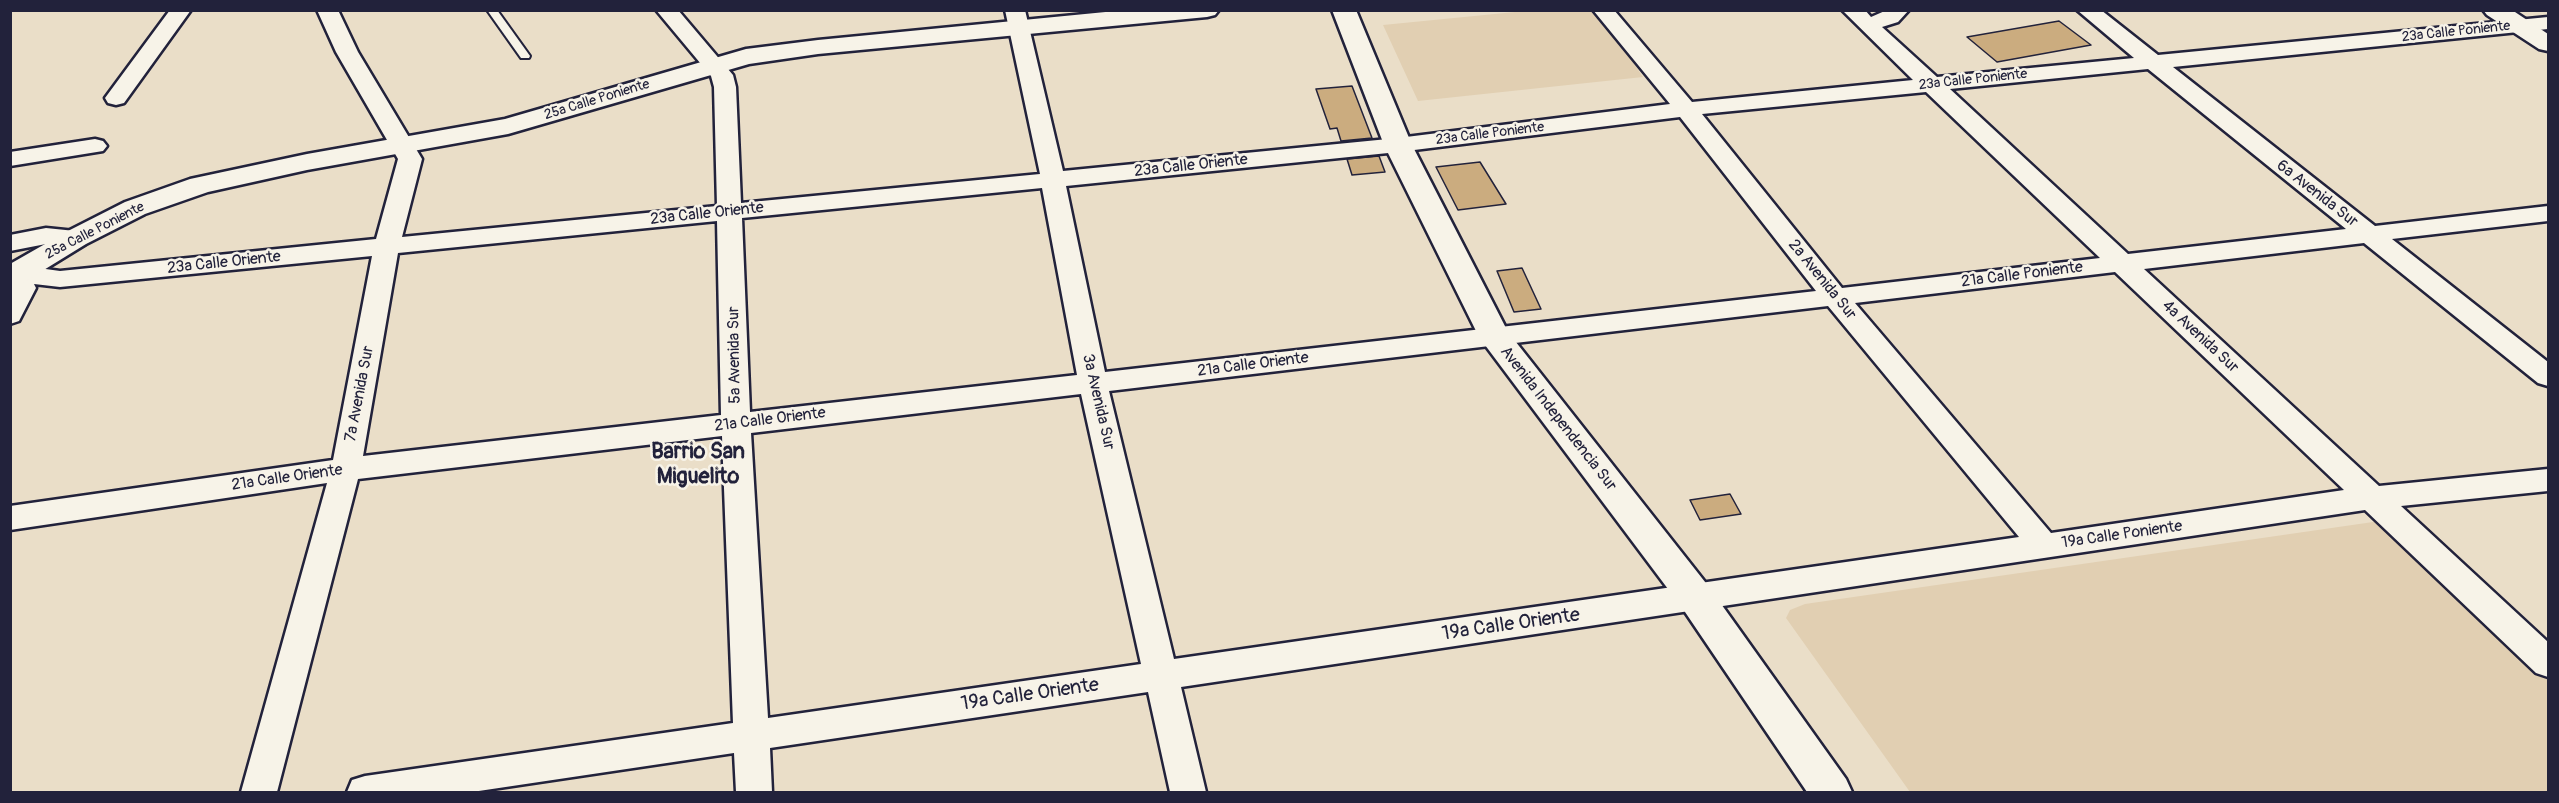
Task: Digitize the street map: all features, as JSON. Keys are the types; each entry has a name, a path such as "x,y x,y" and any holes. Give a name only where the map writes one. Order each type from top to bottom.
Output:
{"street":[{"path":"116,98 181,10"},
{"name":"7a Avenida Sur","path":"259,792 346,469 387,246 410,163 404,145 347,52 327,10"},
{"name":"5a Avenida Sur","path":"666,10 722,75 725,87 731,212 736,424 754,792"},
{"name":"25a Calle Poniente","path":"14,275 76,238 135,208 200,185 307,162 516,124 746,57 1016,19 1207,10"},
{"name":"Avenida Independencia Sur","path":"1344,10 1398,145 1495,337 1696,598 1831,792"},
{"name":"2a Avenida Sur","path":"1603,10 1686,109 1835,297 2044,546"},
{"path":"1860,17 1891,18 1899,10"},
{"name":"6a Avenida Sur","path":"2087,10 2548,376"},
{"path":"2495,10 2548,44"},
{"name":"4a Avenida Sur","path":"1860,17 2548,663"},
{"name":"3a Avenida Sur","path":"1016,19 1053,180 1093,383 1188,792"},
{"name":"23a Calle Poniente","path":"1398,145 1686,109 2548,23"},
{"name":"23a Calle Oriente","path":"14,275 60,279 1398,145"},
{"path":"10,159 95,146"},
{"name":"21a Calle Poniente","path":"1495,337 2548,213"},
{"path":"10,243 46,236 76,238"},
{"path":"10,315 23,288 14,275"},
{"name":"21a Calle Oriente","path":"10,518 346,469 1495,337"},
{"name":"19a Calle Poniente","path":"1696,598 2372,498 2548,480"},
{"name":"19a Calle Oriente","path":"365,792 1696,598"}],"lane":[{"path":"492,10 525,56"}],"shaded area":[{"path":"1525,11 1598,11 1643,77 1418,101 1383,25"},
{"path":"2381,522 2415,542 2548,668 2548,792 1910,792 1786,618 1790,610 1805,604"}],"building":[{"path":"2059,21 2091,45 1997,62 1967,37"},
{"path":"1352,86 1372,138 1341,141 1337,128 1330,129 1316,89"},
{"path":"1379,156 1385,172 1352,175 1347,159"},
{"path":"1480,162 1506,204 1458,210 1436,167"},
{"path":"1522,268 1541,309 1514,312 1497,271"},
{"path":"1730,494 1741,514 1700,520 1690,500"}],"district":[{"name":"Barrio San Miguelito","path":"698,464"}]}
